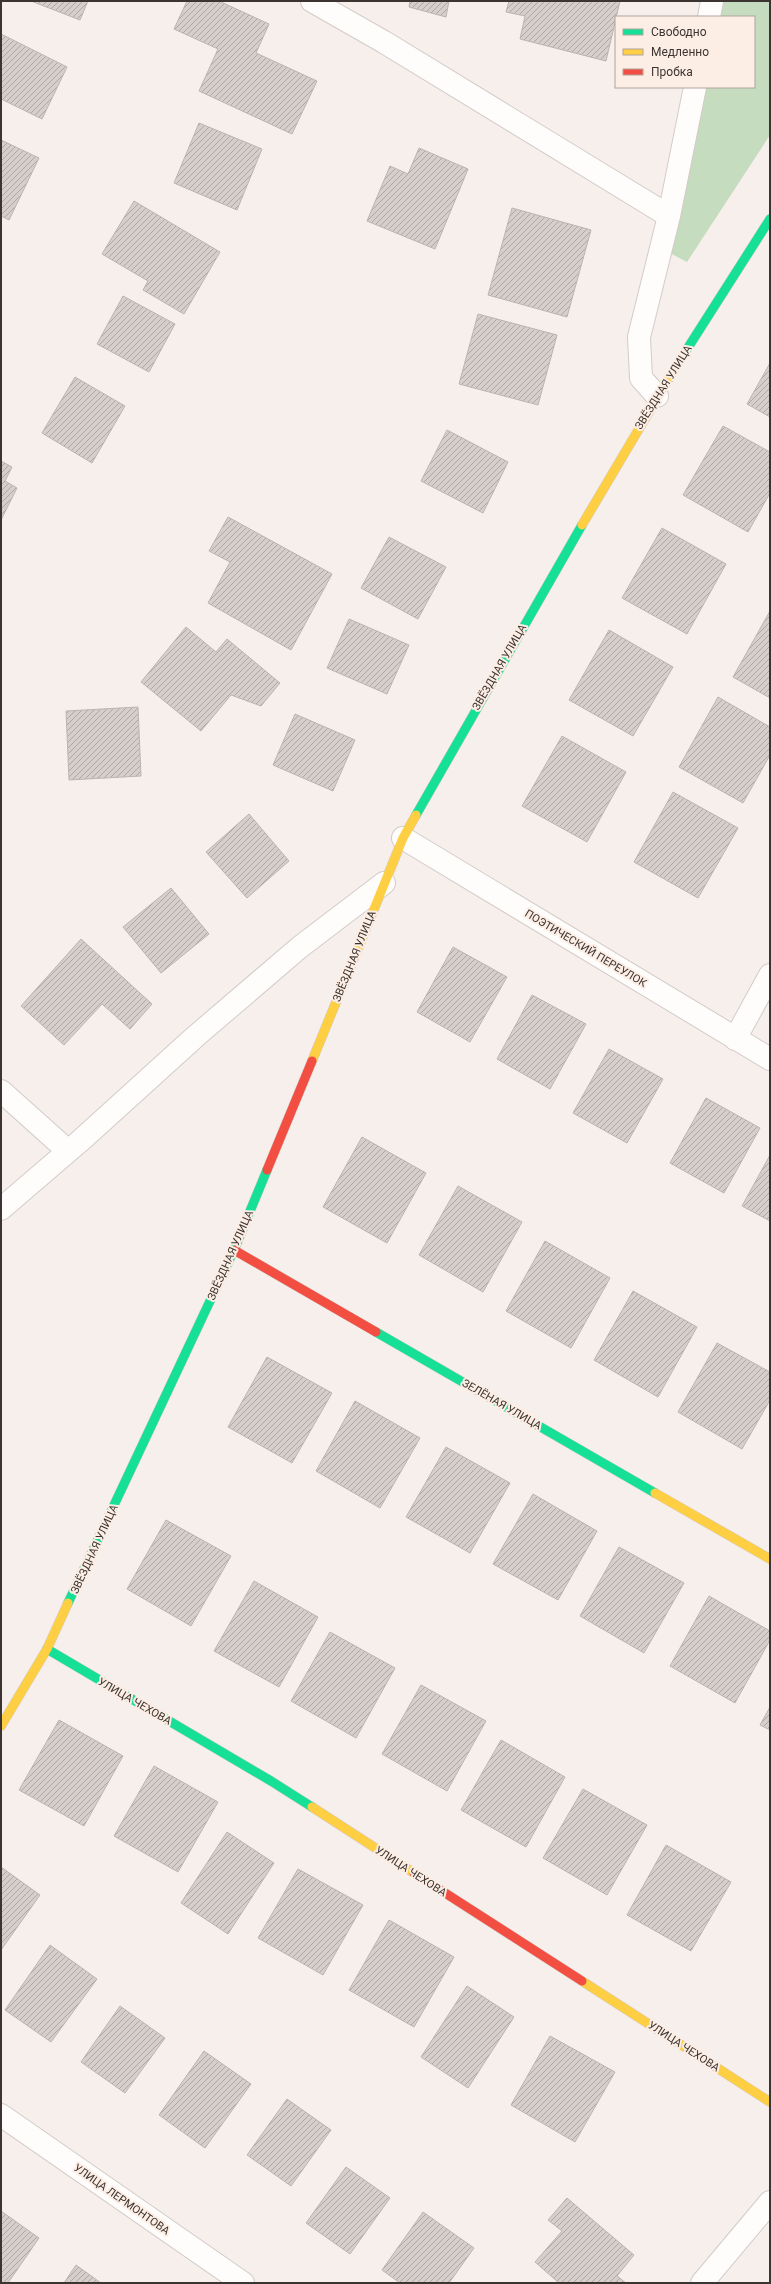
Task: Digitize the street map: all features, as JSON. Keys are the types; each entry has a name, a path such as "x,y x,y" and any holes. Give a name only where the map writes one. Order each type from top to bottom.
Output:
{"street":[{"path":"312,1 384,42 669,216"},
{"path":"709,16 712,1"},
{"path":"657,396 641,378 639,337 669,216 695,88"},
{"name":"ЗВЁЗДНАЯ УЛИЦА","path":"1,1726 47,1649 234,1250 403,838 476,707 657,396 770,219"},
{"name":"ПОЭТИЧЕСКИЙ ПЕРЕУЛОК","path":"403,838 770,1059"},
{"path":"1,1208 68,1151 196,1036 300,947 384,883"},
{"path":"735,1039 770,975"},
{"path":"1,1090 68,1151"},
{"name":"ЗЕЛЁНАЯ УЛИЦА","path":"234,1250 770,1559"},
{"name":"УЛИЦА ЧЕХОВА","path":"47,1649 271,1781 770,2102"},
{"name":"УЛИЦА ЛЕРМОНТОВА","path":"1,2115 243,2283"},
{"path":"702,2283 770,2202"}],"green space":[{"path":"717,1 770,1 770,135 687,262 666,251 699,88 755,88 755,16 713,16"}],"building":[{"path":"31,1 88,1 80,20"},
{"path":"187,1 219,1 269,24 256,53 317,81 292,134 199,91 218,49 174,29"},
{"path":"410,1 449,1 446,17 409,7"},
{"path":"509,1 620,1 616,16 615,16 615,22 606,61 520,39 525,16 506,12"},
{"path":"1,34 67,67 42,119 1,99"},
{"path":"199,123 262,149 237,210 174,183"},
{"path":"1,140 39,158 9,220 1,216"},
{"path":"419,148 468,169 435,249 367,221 390,166 408,174"},
{"path":"134,201 220,252 184,314 143,290 148,281 102,254"},
{"path":"512,208 591,230 567,317 488,295"},
{"path":"123,296 175,324 149,372 97,344"},
{"path":"478,314 557,335 538,405 459,384"},
{"path":"770,363 770,417 747,404"},
{"path":"75,377 125,406 92,463 42,433"},
{"path":"723,426 770,452 770,493 748,532 683,495"},
{"path":"447,430 508,462 483,513 421,481"},
{"path":"1,461 12,467 5,481 17,488 1,520"},
{"path":"228,517 332,574 291,650 208,603 230,562 209,551"},
{"path":"662,528 726,564 687,634 622,598"},
{"path":"389,537 446,567 418,619 361,588"},
{"path":"770,611 770,698 733,677"},
{"path":"349,619 409,645 387,694 327,668"},
{"path":"186,627 216,652 227,639 280,683 261,706 231,695 201,731 141,682"},
{"path":"609,630 673,667 633,736 569,700"},
{"path":"718,697 770,727 770,755 743,803 679,767"},
{"path":"138,707 141,776 69,780 66,711"},
{"path":"295,714 355,740 333,791 273,765"},
{"path":"562,736 626,772 587,842 522,806"},
{"path":"673,792 738,828 698,898 634,862"},
{"path":"249,814 289,861 247,898 206,852"},
{"path":"171,888 209,934 161,973 123,927"},
{"path":"81,939 152,1004 130,1029 102,1004 64,1045 21,1006"},
{"path":"453,947 507,977 470,1042 417,1012"},
{"path":"532,995 586,1024 550,1089 497,1059"},
{"path":"609,1049 663,1079 627,1143 573,1113"},
{"path":"706,1098 760,1128 724,1193 670,1163"},
{"path":"362,1137 426,1173 387,1243 323,1207"},
{"path":"770,1155 770,1221 742,1206"},
{"path":"458,1186 522,1222 483,1292 419,1255"},
{"path":"545,1241 610,1278 571,1348 506,1311"},
{"path":"633,1291 697,1327 658,1397 594,1360"},
{"path":"717,1343 770,1372 770,1400 742,1449 678,1412"},
{"path":"267,1357 332,1393 292,1463 228,1427"},
{"path":"355,1401 420,1438 380,1508 316,1471"},
{"path":"446,1447 510,1483 470,1553 406,1517"},
{"path":"533,1494 597,1531 558,1600 493,1564"},
{"path":"166,1520 231,1556 191,1626 127,1589"},
{"path":"619,1547 684,1583 644,1653 580,1616"},
{"path":"254,1581 318,1617 279,1687 214,1651"},
{"path":"709,1596 770,1631 770,1640 735,1703 670,1666"},
{"path":"330,1632 395,1668 356,1738 291,1701"},
{"path":"421,1685 486,1721 447,1791 382,1754"},
{"path":"770,1707 770,1730 760,1725"},
{"path":"59,1720 123,1756 84,1826 19,1790"},
{"path":"501,1740 565,1777 526,1847 461,1810"},
{"path":"154,1766 218,1802 178,1872 114,1836"},
{"path":"583,1789 647,1825 607,1895 543,1858"},
{"path":"227,1832 274,1863 228,1934 181,1903"},
{"path":"666,1845 731,1882 691,1951 627,1915"},
{"path":"1,1867 40,1895 1,1950"},
{"path":"298,1869 363,1905 323,1975 258,1938"},
{"path":"389,1920 454,1957 414,2027 349,1990"},
{"path":"50,1945 97,1979 51,2042 5,2010"},
{"path":"467,1986 514,2017 468,2088 421,2057"},
{"path":"120,2006 165,2038 125,2093 81,2062"},
{"path":"550,2036 615,2072 575,2142 511,2105"},
{"path":"204,2051 251,2084 205,2148 159,2115"},
{"path":"287,2099 331,2130 291,2186 247,2155"},
{"path":"346,2167 390,2198 350,2254 306,2223"},
{"path":"567,2198 634,2255 617,2276 626,2283 559,2283 535,2262 562,2231 548,2220"},
{"path":"1,2211 39,2238 8,2283 1,2283"},
{"path":"423,2212 474,2248 449,2283 400,2283 382,2270"},
{"path":"76,2265 101,2283 64,2283"}],"traffic: fast":[{"path":"675,368 770,219"},
{"path":"416,815 582,525"},
{"path":"68,1603 234,1250 267,1170"},
{"path":"376,1332 655,1493"},
{"path":"47,1649 271,1781 312,1807"}],"traffic: slow":[{"path":"582,525 675,368"},
{"path":"312,1061 403,838 416,815"},
{"path":"655,1493 770,1559"},
{"path":"1,1726 47,1649 68,1603"},
{"path":"312,1807 414,1873"},
{"path":"582,1981 770,2102"}],"traffic: jam":[{"path":"267,1170 312,1061"},
{"path":"234,1250 376,1332"},
{"path":"414,1873 582,1981"}]}
